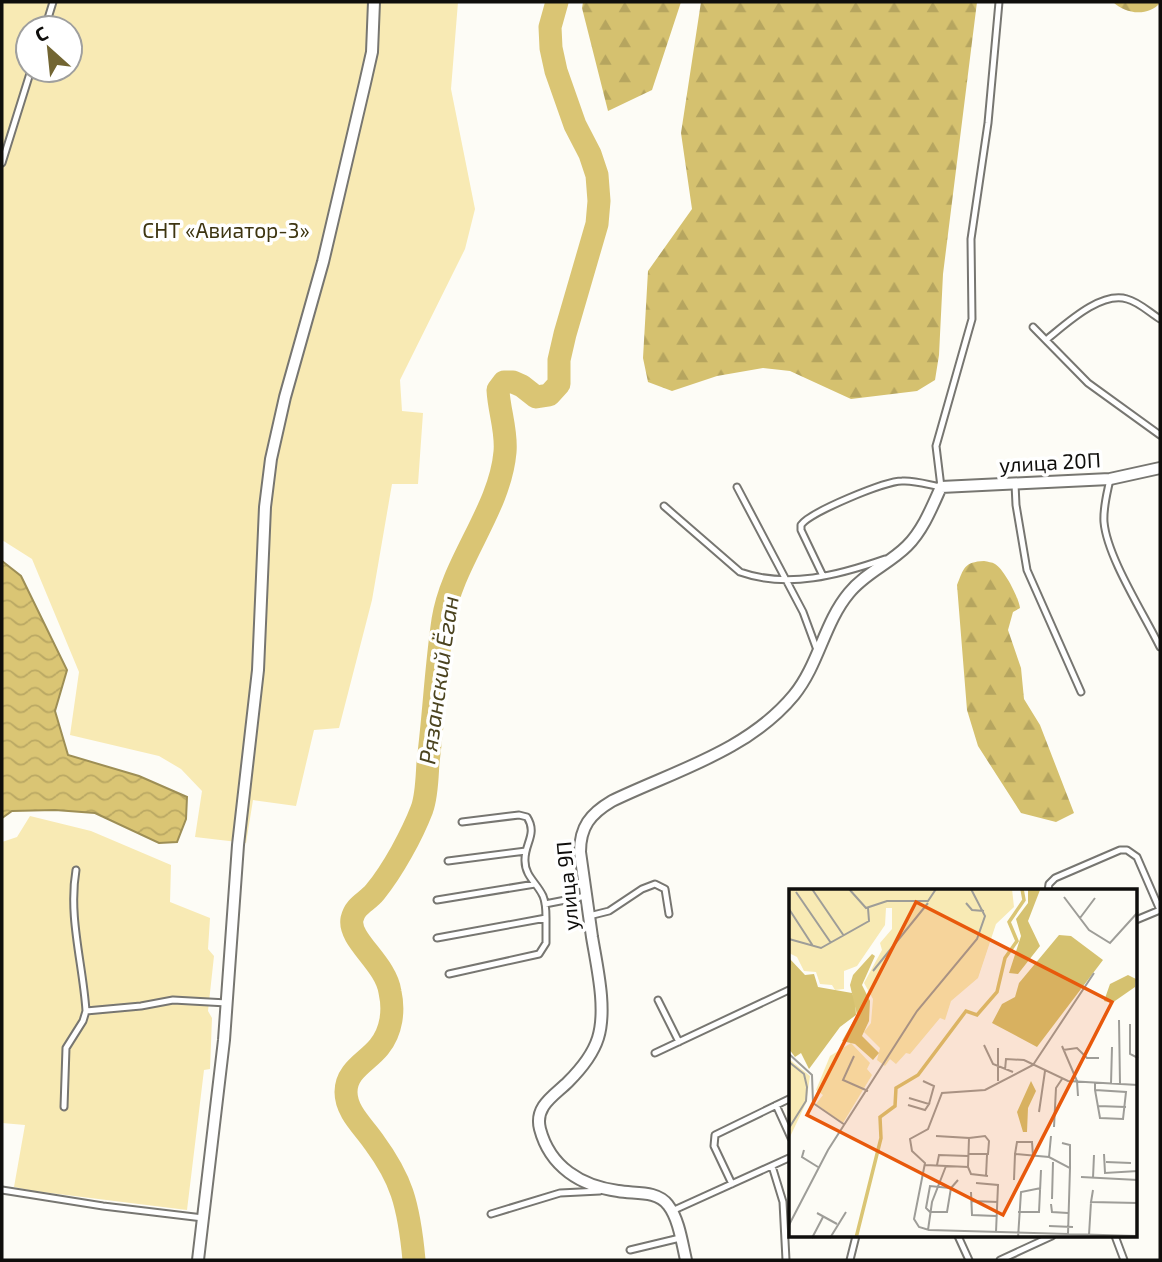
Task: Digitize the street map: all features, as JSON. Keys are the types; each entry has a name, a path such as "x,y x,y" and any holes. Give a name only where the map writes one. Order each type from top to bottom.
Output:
{"street":[{"path":"198,1260 227,1003 238,845 258,670 265,507 271,459 285,397 323,262 367,73 374,24 373,2"},
{"name":"улица 20П","path":"941,487 1110,479 1160,468"},
{"name":"улица 9П","path":"672,1211 664,1200 656,1196 589,1184 566,1171 546,1144 539,1126 539,1114 545,1103 584,1063 594,1049 599,1035 600,990 580,843 587,821 597,810 625,794 716,754 756,730 794,695 818,655 836,611 849,593 871,572 894,556 917,534 941,487"},
{"path":"672,1211 686,1260"}],"lane":[{"path":"822,576 801,530 801,525 807,519 853,496 894,482 905,481 941,487 936,446 972,319 971,239 988,123 999,2"},
{"path":"2,163 27,84"},
{"path":"1046,340 1078,314 1106,300 1126,298 1160,318"},
{"path":"1033,327 1088,383 1160,435"},
{"path":"1110,479 1104,509 1106,535 1160,647"},
{"path":"1015,484 1027,570 1081,692"},
{"path":"737,487 813,633 818,655"},
{"path":"664,506 740,572 786,581 864,567 894,556"},
{"path":"449,974 539,954 546,943 545,904 525,866 532,831 529,820 524,816 462,822"},
{"path":"1048,889 1055,878 1120,850 1127,850 1137,858 1160,910 1138,919"},
{"path":"448,861 526,851"},
{"path":"64,1107 66,1048 83,1021 86,1010 76,937 76,870"},
{"path":"437,900 535,884"},
{"path":"589,916 609,911 642,889 656,884 665,889 669,914"},
{"path":"545,904 586,896"},
{"path":"437,937 546,918"},
{"path":"655,1053 789,990"},
{"path":"86,1010 141,1006 173,1000 227,1003"},
{"path":"658,1000 679,1042"},
{"path":"732,1184 714,1146 715,1135 789,1099"},
{"path":"776,1105 789,1134"},
{"path":"672,1211 789,1158"},
{"path":"772,1166 783,1202 786,1260"},
{"path":"2,1190 203,1218"},
{"path":"491,1214 560,1193 617,1191"},
{"path":"630,1250 680,1238"},
{"path":"850,1260 856,1238"},
{"path":"959,1238 969,1260"},
{"path":"1000,1260 1048,1238"},
{"path":"1116,1238 1124,1260"}],"green space":[{"name":"СНТ «Авиатор-3»","path":"2,2 458,2 451,89 475,209 465,249 400,380 402,411 423,413 418,484 392,484 372,600 339,728 314,730 296,806 253,800 246,843 195,837 202,791 181,769 159,756 70,735 79,672 32,559 2,540"},
{"path":"583,2 681,2 652,90 608,111 582,8"},
{"path":"701,2 977,2 943,274 939,355 935,380 917,391 851,399 790,371 763,368 717,376 672,391 648,382 643,358 648,271 692,209 681,133"},
{"path":"1113,2 1160,3 1149,10 1136,12"},
{"path":"984,561 995,564 1003,572 1019,603 1020,608 1013,612 1008,630 1021,668 1024,699 1040,725 1074,813 1056,822 1021,813 978,746 967,710 957,585 966,567"},
{"path":"30,816 91,831 171,865 170,902 210,918 208,949 214,956 208,1011 212,1018 210,1069 204,1070 187,1210 14,1187 25,1125 2,1123 2,842 17,837"}],"water":[{"path":"2,561 21,576 67,670 55,711 68,755 139,776 187,797 186,819 177,842 159,843 95,813 12,811 2,818"}],"waterway":[{"name":"Рязанский Ёган","path":"414,1260 400,1186 382,1154 352,1113 347,1099 349,1078 383,1041 392,1013 387,981 356,935 352,919 358,907 375,892 395,863 424,804 443,620 456,577 494,495 505,452 498,390 504,382 513,382 536,397 549,395 559,384 559,360 565,334 597,224 597,175 575,125 551,48 550,27 557,2"}]}
